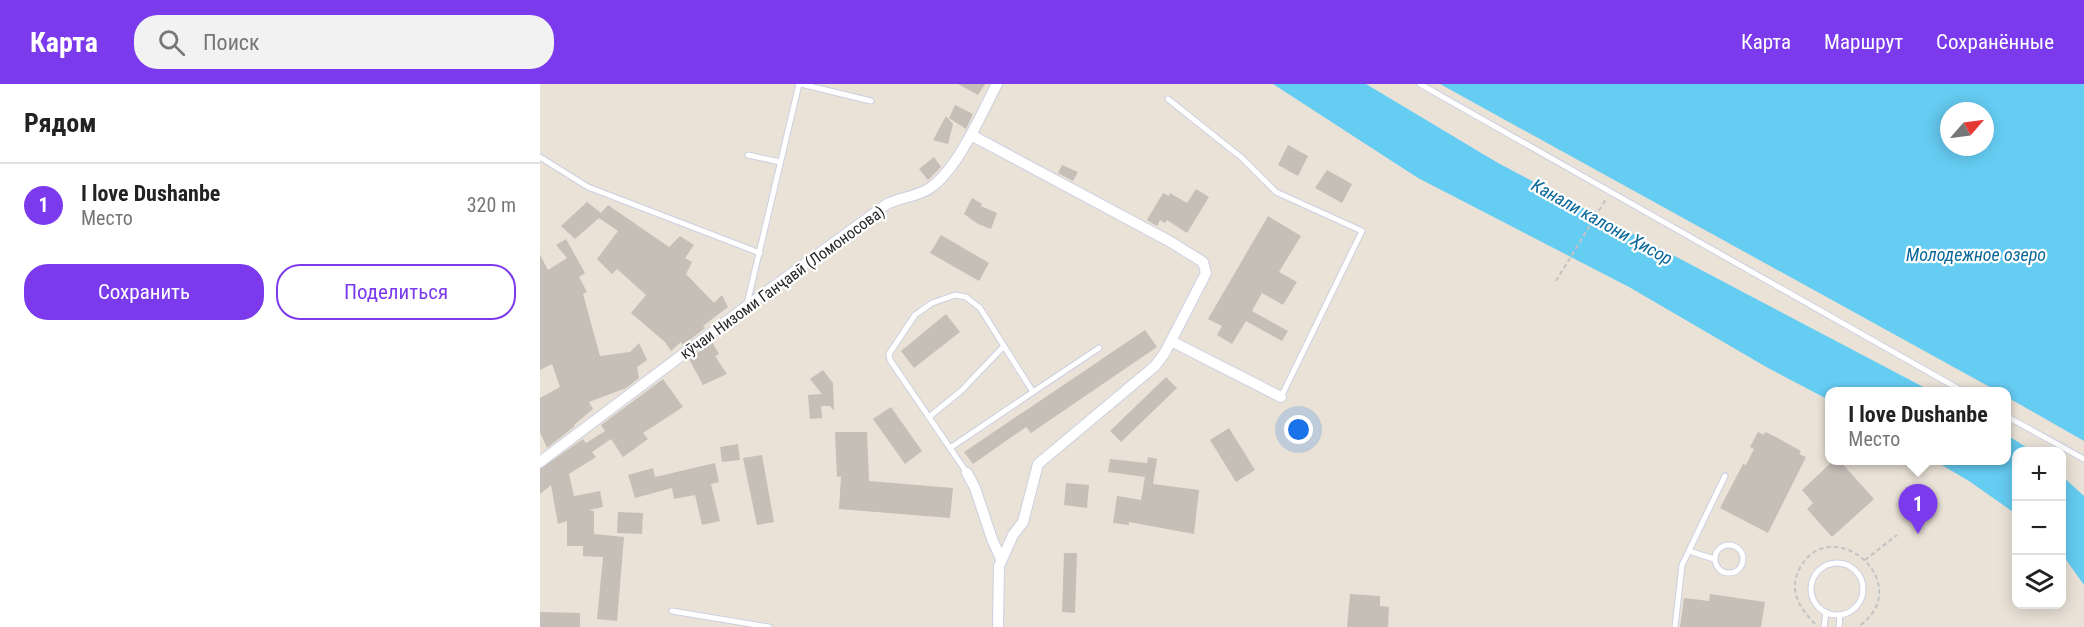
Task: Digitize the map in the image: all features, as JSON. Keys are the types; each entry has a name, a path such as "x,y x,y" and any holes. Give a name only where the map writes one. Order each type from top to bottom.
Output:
{"street":[{"name":"кӯчаи Низоми Ганҷавӣ (Ломоносова)","path":"540,462 887,204 923,192 941,180 970,135 997,84"},
{"path":"970,135 1169,241 1203,262 1206,273 1164,354 1155,366 1038,464 1023,522 1013,535 1001,559 998,576 998,627"},
{"path":"1171,341 1281,397"},
{"path":"967,473 975,488 1001,559"}],"lane":[{"path":"747,306 800,84 871,101"},
{"path":"1420,84 1955,387"},
{"path":"1168,99 1231,149 1276,192 1362,231 1281,397"},
{"path":"748,155 780,162"},
{"path":"540,157 588,187 760,253"},
{"path":"967,473 890,360 889,354 915,315 932,303 955,295 966,297 980,308 1032,392"},
{"path":"929,417 961,391 1004,346"},
{"path":"950,448 1099,348"},
{"path":"2011,418 2084,459"},
{"path":"1675,627 1682,565 1725,476"},
{"path":"1689,551 1714,559 1719,569 1728,573 1741,567 1743,557 1738,548 1729,544 1720,547 1714,559"},
{"path":"1840,564 1848,566 1860,577 1863,593 1855,608 1849,612 1840,615 1826,612 1817,605 1813,597 1811,589 1813,580 1817,572 1824,567 1840,564"},
{"path":"672,611 769,627"},
{"path":"1824,627 1826,612"},
{"path":"1839,627 1840,615"}],"path":[{"path":"1556,282 1610,191"},
{"path":"1865,560 1897,535"},
{"path":"1818,627 1802,610 1796,596 1794,582 1808,556 1820,548 1840,547 1857,552 1870,566 1879,583 1879,603 1870,619 1858,627"}],"water":[{"name":"Канали калони Ҳисор","path":"1273,84 1366,84 1498,163 1923,387 1825,387 1825,398 1768,368 1629,287 1418,178"},
{"name":"Молодежное озеро","path":"1440,84 2084,84 2084,441 2011,399 2011,387 1990,387"},
{"path":"2011,438 2026,447 2012,447 2012,511 1942,465 2011,465"},
{"path":"2066,480 2084,496 2084,585 2066,560"}],"building":[{"path":"958,84 985,84 978,95"},
{"path":"955,105 973,114 966,129 949,118"},
{"path":"946,116 953,124 948,144 933,140"},
{"path":"1288,145 1308,156 1298,176 1278,165"},
{"path":"934,157 941,167 928,180 919,169"},
{"path":"1062,165 1078,172 1073,181 1058,173"},
{"path":"1327,170 1352,184 1342,203 1315,188"},
{"path":"1196,189 1209,197 1187,233 1167,220 1165,223 1160,220 1157,226 1147,220 1163,193 1169,196 1170,193 1187,203"},
{"path":"972,198 982,204 981,206 997,213 991,229 978,224 964,214"},
{"path":"587,202 601,213 608,205 669,247 680,236 694,245 685,258 692,262 686,274 714,303 722,295 728,307 683,345 681,342 671,351 665,342 631,313 646,295 617,269 612,274 597,259 618,231 599,218 575,239 561,226"},
{"path":"1268,216 1301,236 1279,272 1297,282 1283,305 1262,293 1252,311 1288,331 1282,341 1246,321 1232,344 1217,335 1222,326 1208,319"},
{"path":"941,235 989,263 979,281 930,253"},
{"path":"566,239 585,273 579,277 587,292 583,294 600,356 630,352 639,343 647,360 637,367 639,378 626,388 589,402 593,409 547,448 540,432 540,398 560,387 552,364 540,370 540,255 548,270 567,258 556,245"},
{"path":"946,314 960,332 914,368 901,351"},
{"path":"1145,330 1157,347 1031,433 1026,427 973,464 964,452"},
{"path":"712,342 719,354 715,356 727,374 703,385 689,359"},
{"path":"823,370 833,383 834,411 830,406 821,406 822,418 810,419 808,395 822,394 810,379"},
{"path":"1166,377 1177,388 1121,442 1110,431"},
{"path":"663,379 683,407 643,433 648,439 623,457 611,439 592,452 596,457 569,474 574,496 600,491 603,507 589,510 594,511 594,534 624,537 617,621 597,619 603,557 583,556 583,546 567,546 567,521 558,524 551,485 540,494 540,469 583,439 586,443 605,431 601,425"},
{"path":"891,407 922,451 905,464 873,419"},
{"path":"1229,428 1255,470 1236,482 1210,440"},
{"path":"835,432 867,432 869,481 953,488 950,518 839,509 841,476 837,477"},
{"path":"1758,432 1774,436 1801,451 1799,454 1806,457 1768,533 1720,508 1743,464 1746,465 1754,449 1750,447"},
{"path":"738,444 740,460 722,462 720,447"},
{"path":"762,455 774,522 757,525 743,458"},
{"path":"1148,457 1157,459 1153,484 1199,490 1194,534 1129,522 1129,525 1113,523 1117,496 1141,500 1145,477 1108,472 1110,459 1147,463"},
{"path":"715,463 719,482 711,484 720,521 702,525 695,495 674,499 672,488 635,498 628,475 653,468 655,477"},
{"path":"1829,465 1843,465 1874,499 1832,537 1807,509 1813,503 1802,490"},
{"path":"1066,483 1089,485 1087,508 1064,505"},
{"path":"618,512 643,513 642,534 617,533"},
{"path":"1064,553 1077,553 1075,613 1062,612"},
{"path":"1350,594 1380,596 1380,606 1389,607 1388,627 1347,627"},
{"path":"1710,594 1765,602 1761,627 1680,627 1684,598 1709,601"},
{"path":"540,612 580,613 580,627 540,627"}],"place":[{"name":"I love Dushanbe","path":"1918,534"}]}
